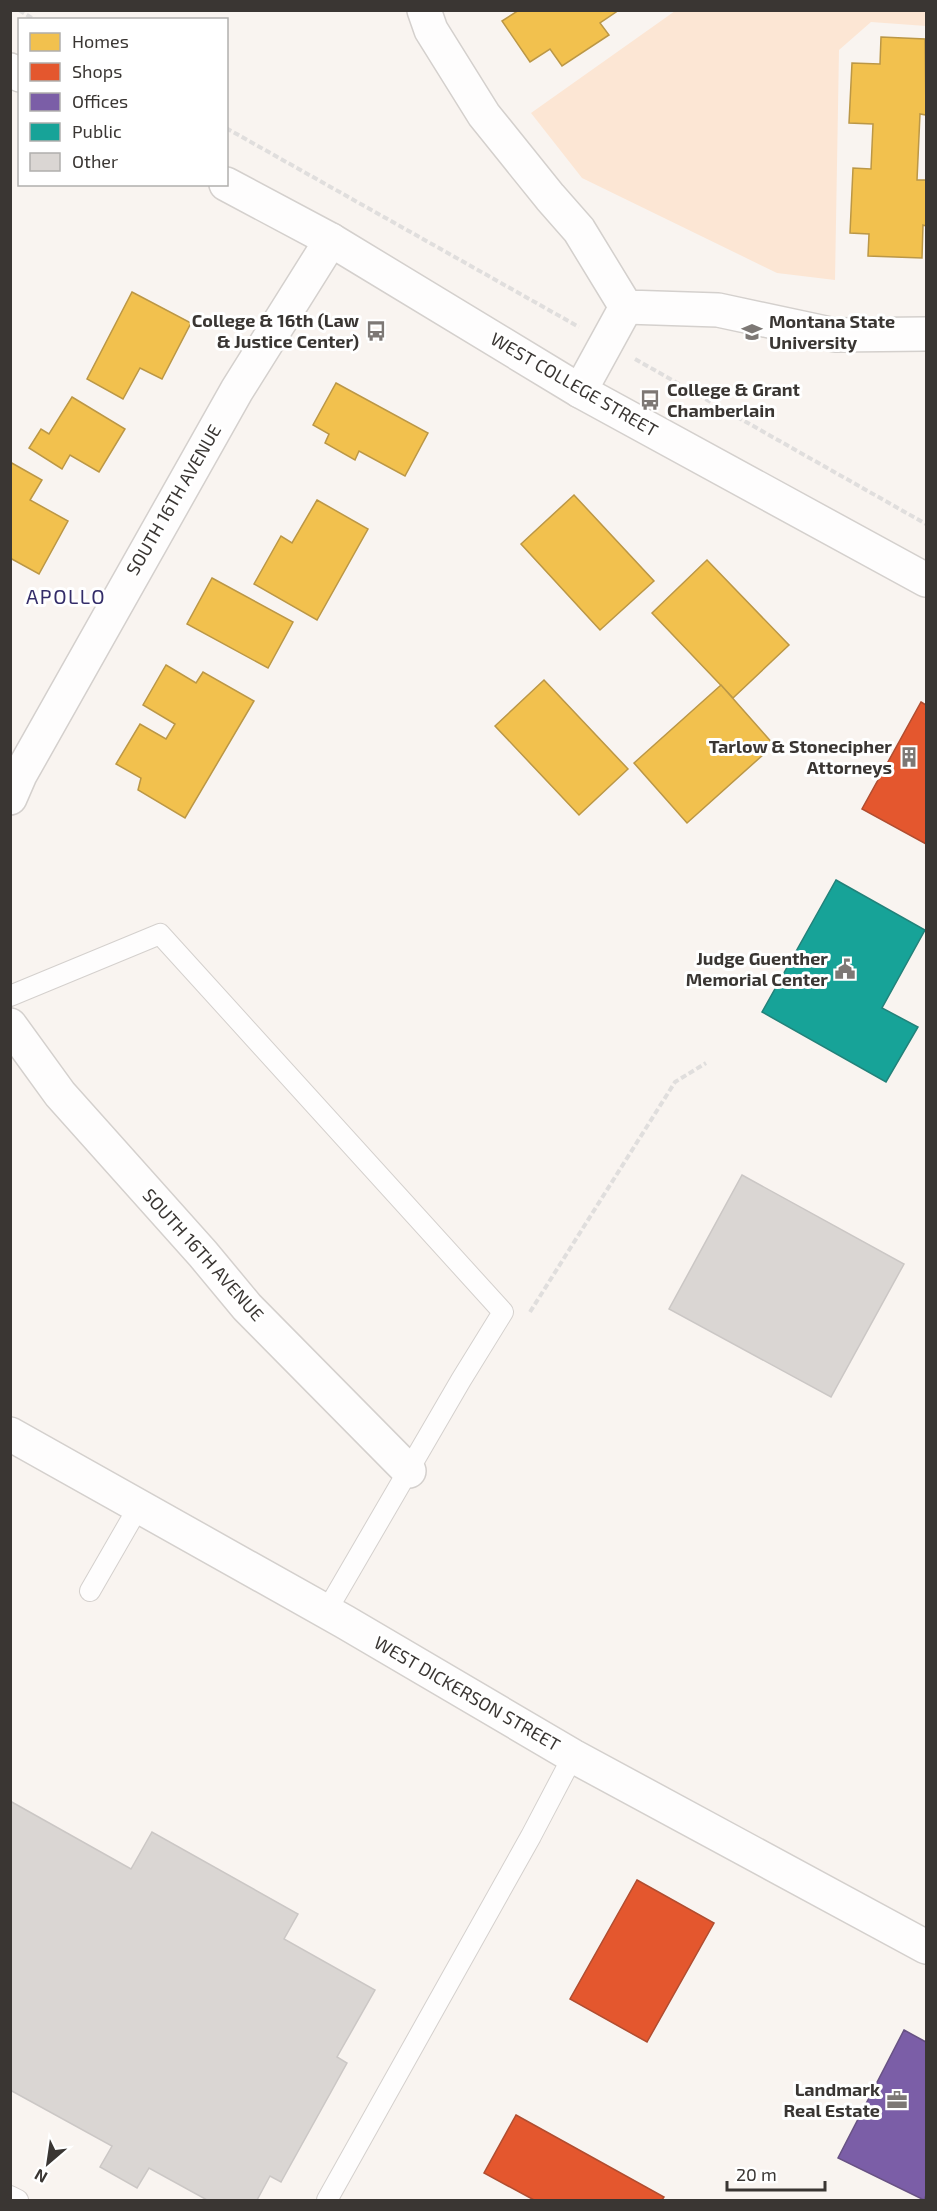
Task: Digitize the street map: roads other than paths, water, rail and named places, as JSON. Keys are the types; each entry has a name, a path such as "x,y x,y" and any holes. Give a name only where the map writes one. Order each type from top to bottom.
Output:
{"street":[{"path":"424,10 431,30 484,115 579,230 626,308"},
{"name":"WEST COLLEGE STREET","path":"228,185 331,240 580,391 927,580"},
{"name":"SOUTH 16TH AVENUE","path":"10,798 36,745 237,390 331,240"},
{"path":"626,308 718,310 835,335 927,334"},
{"path":"580,391 626,308"},
{"name":"SOUTH 16TH AVENUE","path":"10,1025 60,1094 203,1254 247,1307 409,1471"},
{"name":"WEST DICKERSON STREET","path":"10,1434 326,1612 573,1756 927,1947"}],"lane":[{"path":"10,996 160,934 503,1312 326,1612"},
{"path":"90,1591 139,1506"},
{"path":"327,2200 531,1836 573,1756"},
{"path":"10,2196 18,2200"}],"place":[{"name":"College & 16th (Law & Justice Center)","path":"376,331"},
{"name":"Montana State University","path":"752,332"},
{"name":"College & Grant Chamberlain","path":"650,400"},
{"name":"Tarlow & Stonecipher Attorneys","path":"909,757"},
{"name":"Judge Guenther Memorial Center","path":"845,969"},
{"name":"Landmark Real Estate","path":"897,2100"}],"district":[{"name":"APOLLO","path":"66,597"}]}
